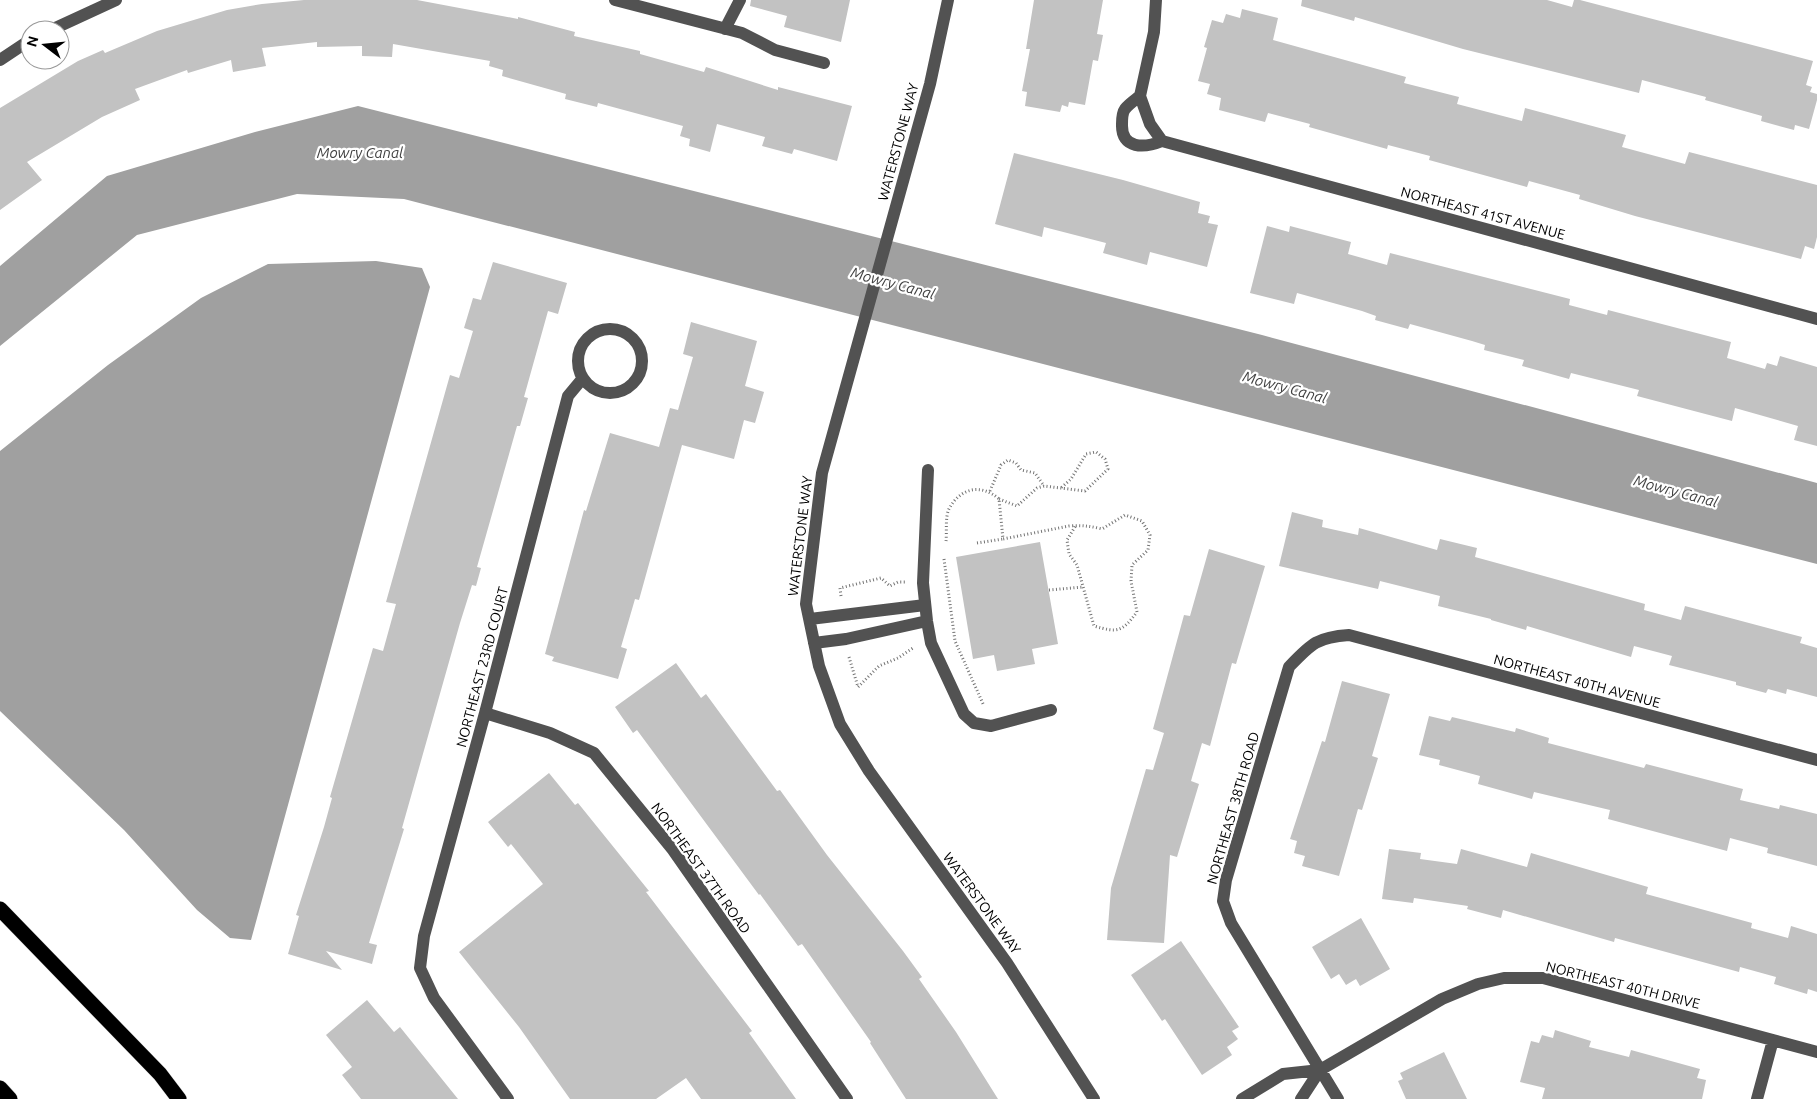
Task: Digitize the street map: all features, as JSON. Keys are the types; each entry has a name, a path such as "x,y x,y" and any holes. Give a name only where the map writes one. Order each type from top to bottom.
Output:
{"highway":[{"path":"0,908 160,1074 178,1099"},
{"path":"0,1088 10,1099"}],"street":[{"path":"70,21 116,0"},
{"path":"616,0 742,33 775,50 824,63"},
{"path":"725,29 740,0"},
{"name":"WATERSTONE WAY","path":"948,0 930,84 822,473 810,558 806,604 819,666 840,724 869,771 1008,963 1094,1099"},
{"path":"1140,96 1125,109 1122,117 1122,128 1127,141 1134,145 1148,147 1162,141 1150,124 1140,96 1154,32 1156,0"},
{"path":"0,60 20,47"},
{"name":"NORTHEAST 41ST AVENUE","path":"1162,141 1817,319"},
{"path":"610,328 622,330 632,336 639,345 642,356 639,376 632,385 622,391 612,394 600,392 590,386 583,378 578,367 578,355 582,345 589,336 599,330 610,328"},
{"name":"NORTHEAST 23RD COURT","path":"508,1099 434,998 420,968 424,936 486,713 568,396 583,378"},
{"path":"928,470 923,583 927,622 931,643 964,714 974,723 991,726 1051,710"},
{"path":"810,619 925,605"},
{"path":"814,643 846,639 927,622"},
{"name":"NORTHEAST 40TH AVENUE","path":"1328,637 1349,635 1817,760"},
{"name":"NORTHEAST 38TH ROAD","path":"1328,637 1308,647 1290,667 1226,880 1223,901 1231,923 1338,1099"},
{"name":"NORTHEAST 37TH ROAD","path":"486,713 550,733 594,753 673,850 847,1099"},
{"name":"NORTHEAST 40TH DRIVE","path":"1320,1070 1442,999 1478,984 1504,978 1543,978 1817,1052"},
{"path":"1758,1099 1773,1040"},
{"path":"1242,1099 1283,1074 1320,1070"},
{"path":"1301,1099 1320,1070"}],"path":[{"path":"991,726 979,690 955,641 944,558 948,510 960,495 976,488 990,491 998,499 1017,506 1037,488 1044,486 1085,492 1108,469 1105,459 1096,452 1086,454 1071,479 1061,488"},
{"path":"990,491 1000,465 1008,460 1016,463 1021,470 1035,472 1044,486"},
{"path":"998,499 1003,539"},
{"path":"977,543 1003,539 1076,525 1084,524 1102,529 1125,515 1142,521 1150,535 1148,550 1132,565 1131,581 1137,612 1126,628 1112,632 1094,626 1076,565 1069,554 1067,540 1076,525"},
{"path":"1049,590 1083,587"}],"water":[{"name":"Mowry Canal","path":"358,106 1262,335 1817,483 1817,564 404,199 297,194 137,235 0,346 0,266 107,176 255,132"},
{"path":"376,261 422,268 430,287 251,940 230,938 197,910 124,830 0,711 0,451 108,365 201,298 268,264"}],"building":[{"path":"304,0 417,0 518,19 518,17 575,32 574,36 640,51 640,54 704,72 706,67 778,90 778,87 852,106 837,161 794,149 792,154 762,146 765,137 717,124 710,152 689,146 690,139 680,136 683,126 598,103 597,107 565,99 566,94 502,76 503,70 489,66 490,61 393,44 392,57 362,56 362,46 317,47 317,42 262,48 266,66 233,72 231,60 188,73 187,70 135,89 140,100 102,117 27,162 42,180 0,210 0,108 63,70 70,70 70,66 78,61 103,50 105,53 157,31 227,10"},
{"path":"751,0 850,0 841,42 784,27 787,16 750,6"},
{"path":"1034,0 1103,0 1097,34 1103,35 1098,61 1093,60 1085,105 1069,102 1068,107 1062,105 1060,112 1025,106 1027,92 1022,91 1030,49 1026,49"},
{"path":"1302,0 1547,0 1572,7 1574,0 1580,0 1813,61 1806,85 1812,87 1810,92 1817,94 1817,100 1809,129 1795,125 1794,130 1761,121 1762,116 1705,100 1706,97 1642,80 1639,93 1463,49 1355,17 1354,21 1301,6"},
{"path":"1242,9 1278,18 1273,40 1406,77 1404,83 1459,97 1457,104 1522,121 1525,108 1626,135 1622,147 1685,164 1689,152 1817,185 1817,237 1814,249 1805,246 1801,259 1635,216 1579,199 1580,195 1529,181 1527,187 1429,160 1430,156 1388,145 1387,149 1309,127 1310,124 1268,113 1265,122 1219,110 1221,98 1207,94 1210,84 1198,81 1207,48 1204,47 1212,20 1223,23 1226,14 1240,18"},
{"path":"1014,153 1123,180 1200,202 1198,213 1210,216 1208,223 1218,225 1207,267 1150,252 1147,265 1103,253 1106,243 1044,227 1042,237 995,224"},
{"path":"1267,226 1289,232 1290,226 1351,242 1348,254 1387,265 1390,253 1570,299 1569,305 1607,315 1608,310 1731,342 1727,358 1765,369 1767,363 1777,366 1780,356 1817,367 1817,446 1794,440 1798,426 1735,408 1732,421 1637,396 1639,390 1571,373 1569,379 1522,366 1524,360 1484,350 1485,345 1410,324 1408,329 1375,320 1376,316 1362,311 1297,293 1294,304 1250,293"},
{"path":"493,262 567,283 558,314 548,311 524,397 528,398 520,426 517,426 477,567 481,568 476,586 472,585 460,623 402,828 404,829 369,943 377,945 372,964 326,951 342,970 288,954 299,916 296,915 324,827 332,798 330,797 373,648 383,651 396,604 386,602 450,375 459,378 473,331 464,328 473,298 481,300"},
{"path":"691,322 757,341 745,386 764,392 755,423 744,420 734,459 682,445 639,600 635,599 621,647 627,649 618,679 552,661 554,657 545,654 584,510 586,511 610,433 659,447 670,408 678,410 693,357 683,354"},
{"path":"1292,512 1323,520 1322,527 1358,535 1359,528 1437,550 1440,539 1477,548 1475,557 1645,604 1644,610 1681,620 1685,606 1802,637 1800,643 1817,648 1817,697 1787,689 1786,694 1768,689 1766,693 1736,685 1736,682 1669,665 1672,656 1634,646 1631,657 1527,626 1526,630 1438,606 1440,596 1380,581 1378,589 1279,566"},
{"path":"1040,542 1058,644 1032,649 1035,664 997,671 994,655 973,659 956,557"},
{"path":"1209,549 1265,566 1236,664 1232,663 1210,746 1202,743 1191,781 1199,784 1177,857 1170,855 1164,943 1107,940 1111,888 1146,769 1153,770 1164,733 1153,729 1184,615 1190,616"},
{"path":"676,663 701,698 706,694 777,791 780,790 827,855 903,951 922,977 919,979 956,1032 998,1099 906,1099 871,1042 802,944 798,946 637,730 633,733 615,707"},
{"path":"1342,681 1390,694 1372,756 1378,758 1362,810 1358,809 1339,876 1302,866 1305,856 1294,853 1297,841 1290,839 1322,741 1325,742"},
{"path":"1429,716 1450,721 1452,717 1515,732 1516,728 1549,738 1548,743 1644,768 1646,764 1743,789 1740,800 1779,809 1780,805 1817,814 1817,866 1767,853 1768,848 1730,838 1727,851 1608,819 1610,810 1534,792 1532,799 1478,784 1480,776 1439,765 1440,760 1419,755"},
{"path":"549,773 575,805 578,803 649,891 646,892 752,1031 749,1033 796,1099 701,1099 686,1078 656,1099 570,1099 519,1027 459,952 543,884 511,844 508,847 488,822"},
{"path":"1389,849 1421,853 1420,859 1457,864 1461,849 1527,867 1531,853 1648,887 1646,894 1752,923 1751,928 1788,938 1791,926 1817,934 1817,992 1808,989 1807,994 1774,984 1776,977 1740,967 1739,972 1615,938 1614,942 1503,910 1501,918 1467,909 1468,906 1414,898 1413,903 1382,899"},
{"path":"1361,918 1390,969 1360,986 1356,979 1346,985 1339,974 1331,979 1312,947"},
{"path":"1181,941 1239,1027 1232,1031 1238,1039 1227,1047 1232,1055 1202,1075 1165,1019 1162,1021 1131,975"},
{"path":"367,1000 394,1032 400,1027 458,1099 361,1099 342,1075 352,1067 326,1035"},
{"path":"1555,1030 1591,1041 1589,1047 1629,1057 1631,1050 1700,1069 1697,1078 1706,1080 1702,1099 1542,1099 1545,1088 1520,1082 1531,1041 1539,1043 1542,1035 1553,1038"},
{"path":"1444,1052 1467,1099 1406,1099 1398,1081 1403,1079 1400,1073"}]}
